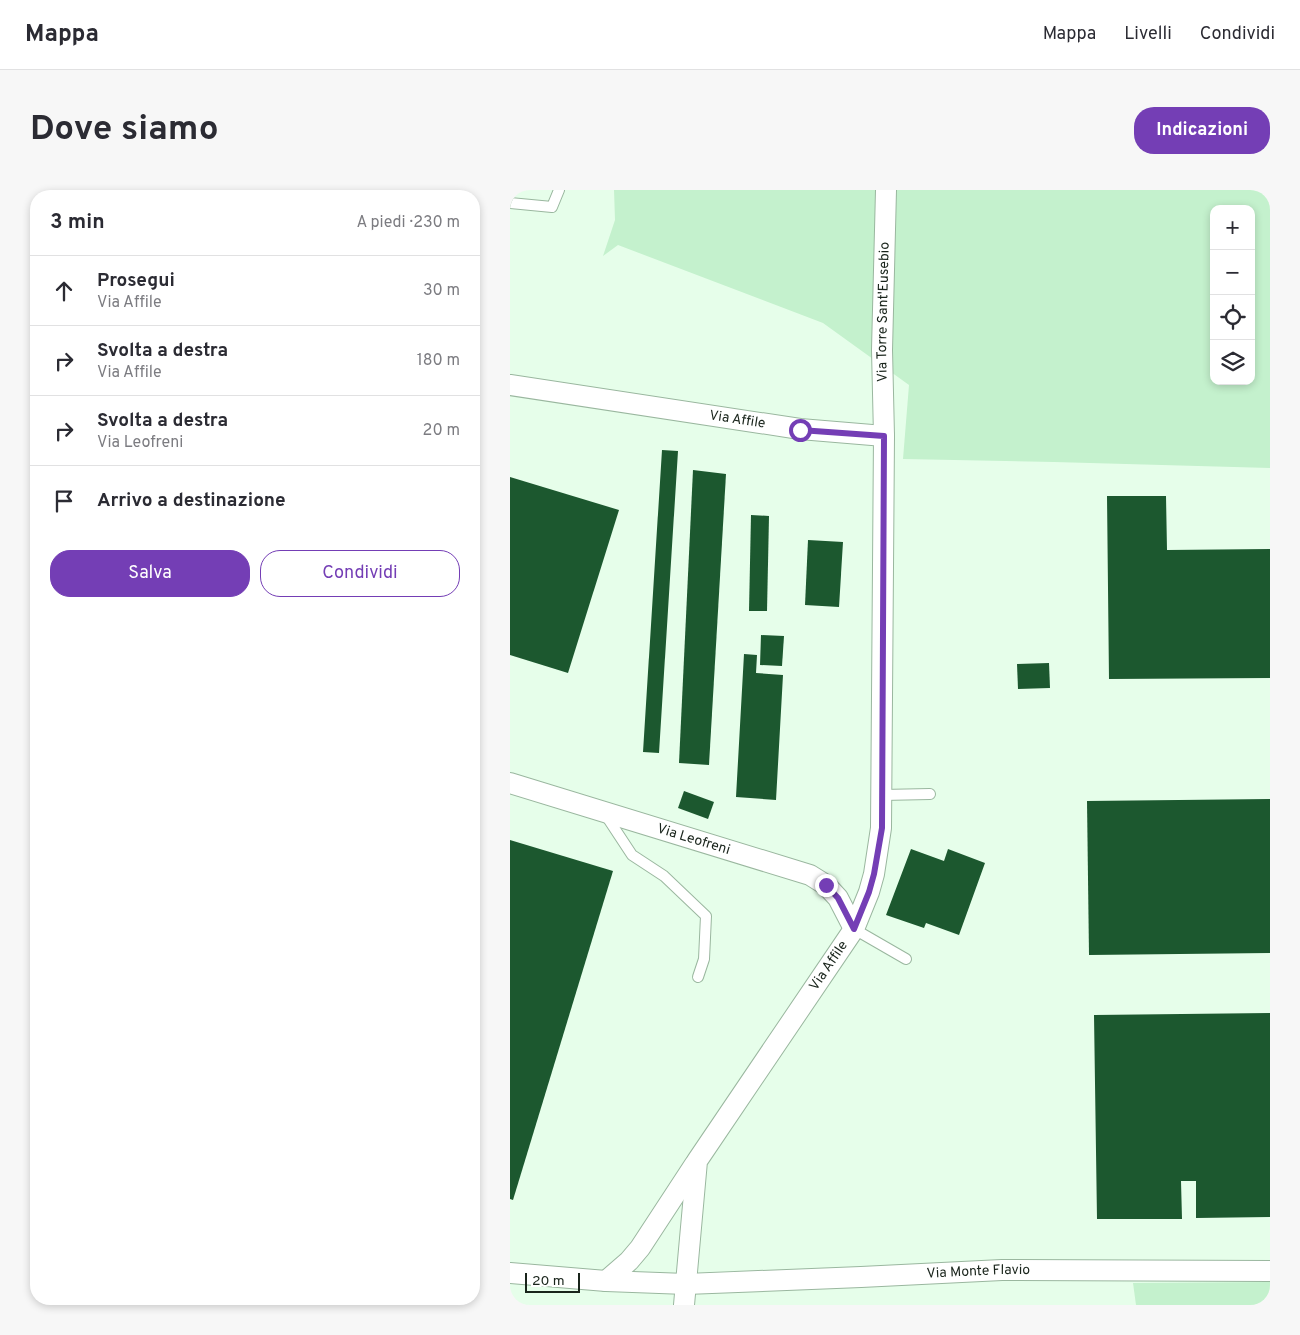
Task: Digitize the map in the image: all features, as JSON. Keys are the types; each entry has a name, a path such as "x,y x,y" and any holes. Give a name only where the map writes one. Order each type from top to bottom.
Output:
{"street":[{"name":"Via Torre Sant'Eusebio","path":"884,436 882,350 886,190"},
{"name":"Via Affile","path":"510,385 800,430 884,436 882,828 874,874 854,929 698,1160 684,1305"},
{"name":"Via Leofreni","path":"510,783 810,875 826,885 838,898 854,929"},
{"path":"606,1281 629,1261 640,1248 698,1160"},
{"name":"Via Monte Flavio","path":"510,1274 606,1281 686,1284 1002,1270 1270,1271"}],"lane":[{"path":"510,202 552,208 560,190"},
{"path":"882,795 930,794"},
{"path":"605,813 632,855 664,876 706,916 704,959 698,977"},
{"path":"854,929 906,959"}],"green space":[{"path":"614,190 1270,190 1270,468 903,459 909,385 823,323 618,245 603,256 615,220"},
{"path":"1270,1282 1270,1305 1136,1305 1133,1283"}],"building":[{"path":"662,450 678,451 659,753 643,752"},
{"path":"693,470 726,474 709,765 679,763"},
{"path":"510,477 619,510 568,673 510,655"},
{"path":"1107,496 1166,496 1167,550 1270,549 1270,678 1109,679"},
{"path":"751,515 769,516 767,611 749,611"},
{"path":"808,540 843,542 839,607 805,605"},
{"path":"761,635 784,636 782,666 760,665"},
{"path":"744,654 757,655 756,673 783,675 776,800 736,797"},
{"path":"1049,663 1050,688 1018,689 1017,664"},
{"path":"684,791 714,802 708,819 678,808"},
{"path":"1270,799 1270,953 1089,955 1087,801"},
{"path":"510,840 613,871 513,1200 510,1199"},
{"path":"911,849 944,861 948,849 985,863 959,935 926,923 924,928 886,915"},
{"path":"1270,1013 1270,1217 1196,1218 1196,1181 1181,1181 1182,1219 1097,1219 1094,1015"}],"route":[{"path":"800,430 884,436 882,828 874,874 854,929 838,898 826,885"}]}
